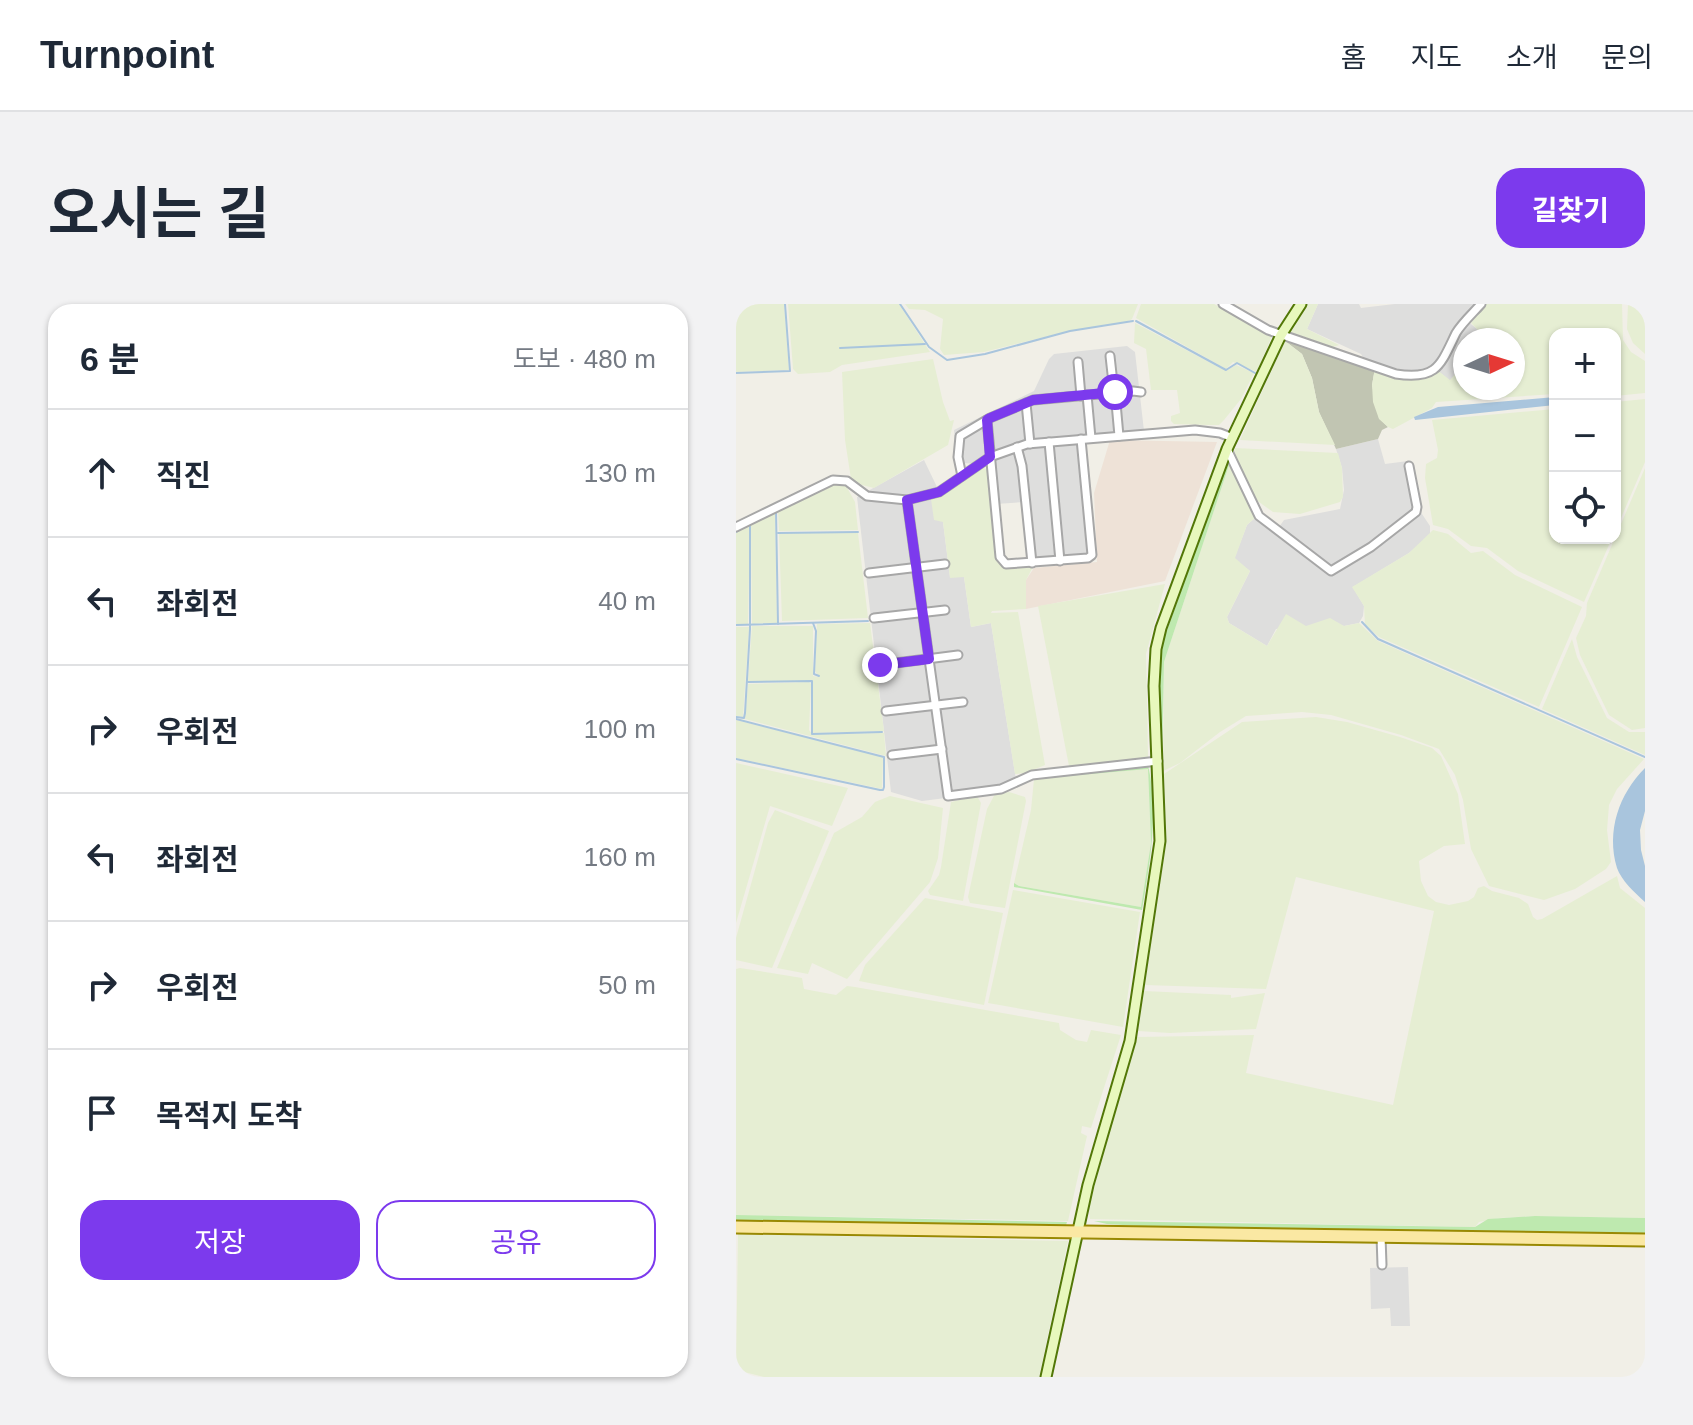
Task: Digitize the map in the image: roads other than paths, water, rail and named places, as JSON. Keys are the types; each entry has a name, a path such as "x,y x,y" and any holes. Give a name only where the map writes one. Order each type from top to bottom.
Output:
{"main road":[{"path":"1046,1377 1088,1185 1130,1041 1160,841 1154,686 1156,649 1167,609 1227,449 1281,335 1301,304"},
{"path":"736,1227 1645,1240"}],"street":[{"path":"1223,304 1281,335 1396,374 1425,376 1435,370 1448,354 1457,331 1481,304"},
{"path":"1110,356 1119,436"},
{"path":"1078,362 1091,438"},
{"path":"962,476 958,457 960,436 987,420 1033,400 1141,392"},
{"path":"1026,403 1030,444"},
{"path":"987,420 1000,557 1006,564 1088,558 1092,554 1081,439"},
{"path":"736,527 833,480 847,481 867,496 907,500 939,492 990,457 1030,444 1195,430 1233,438"},
{"path":"1049,442 1060,561"},
{"path":"1017,447 1022,466 1032,563"},
{"path":"1227,449 1259,516 1331,571 1371,547 1416,512 1409,466"},
{"path":"907,500 948,796 1001,789 1032,775 1158,761"},
{"path":"869,573 945,564"},
{"path":"874,618 945,610"},
{"path":"880,665 958,655"},
{"path":"886,711 963,702"},
{"path":"892,755 942,749"},
{"path":"1381,1236 1382,1265"}],"water":[{"path":"1549,398 1549,406 1415,420 1414,417 1438,407"},
{"path":"1645,768 1645,811 1640,830 1645,866 1645,902 1619,873 1613,840 1622,801"}],"waterway":[{"path":"736,373 790,371 785,304"},
{"path":"900,304 929,347 947,360 985,354 1070,331 1133,321"},
{"path":"1136,321 1226,370 1237,363 1255,373"},
{"path":"840,348 925,344"},
{"path":"776,511 778,624"},
{"path":"736,532 755,521"},
{"path":"736,717 744,718 745,713 750,629 750,524"},
{"path":"778,533 858,532"},
{"path":"736,625 868,621"},
{"path":"1362,622 1378,639 1645,757"},
{"path":"813,623 816,631 814,674 819,676"},
{"path":"748,682 812,681 812,734 882,732"},
{"path":"736,719 884,757 884,787 880,790 736,759"}]}
